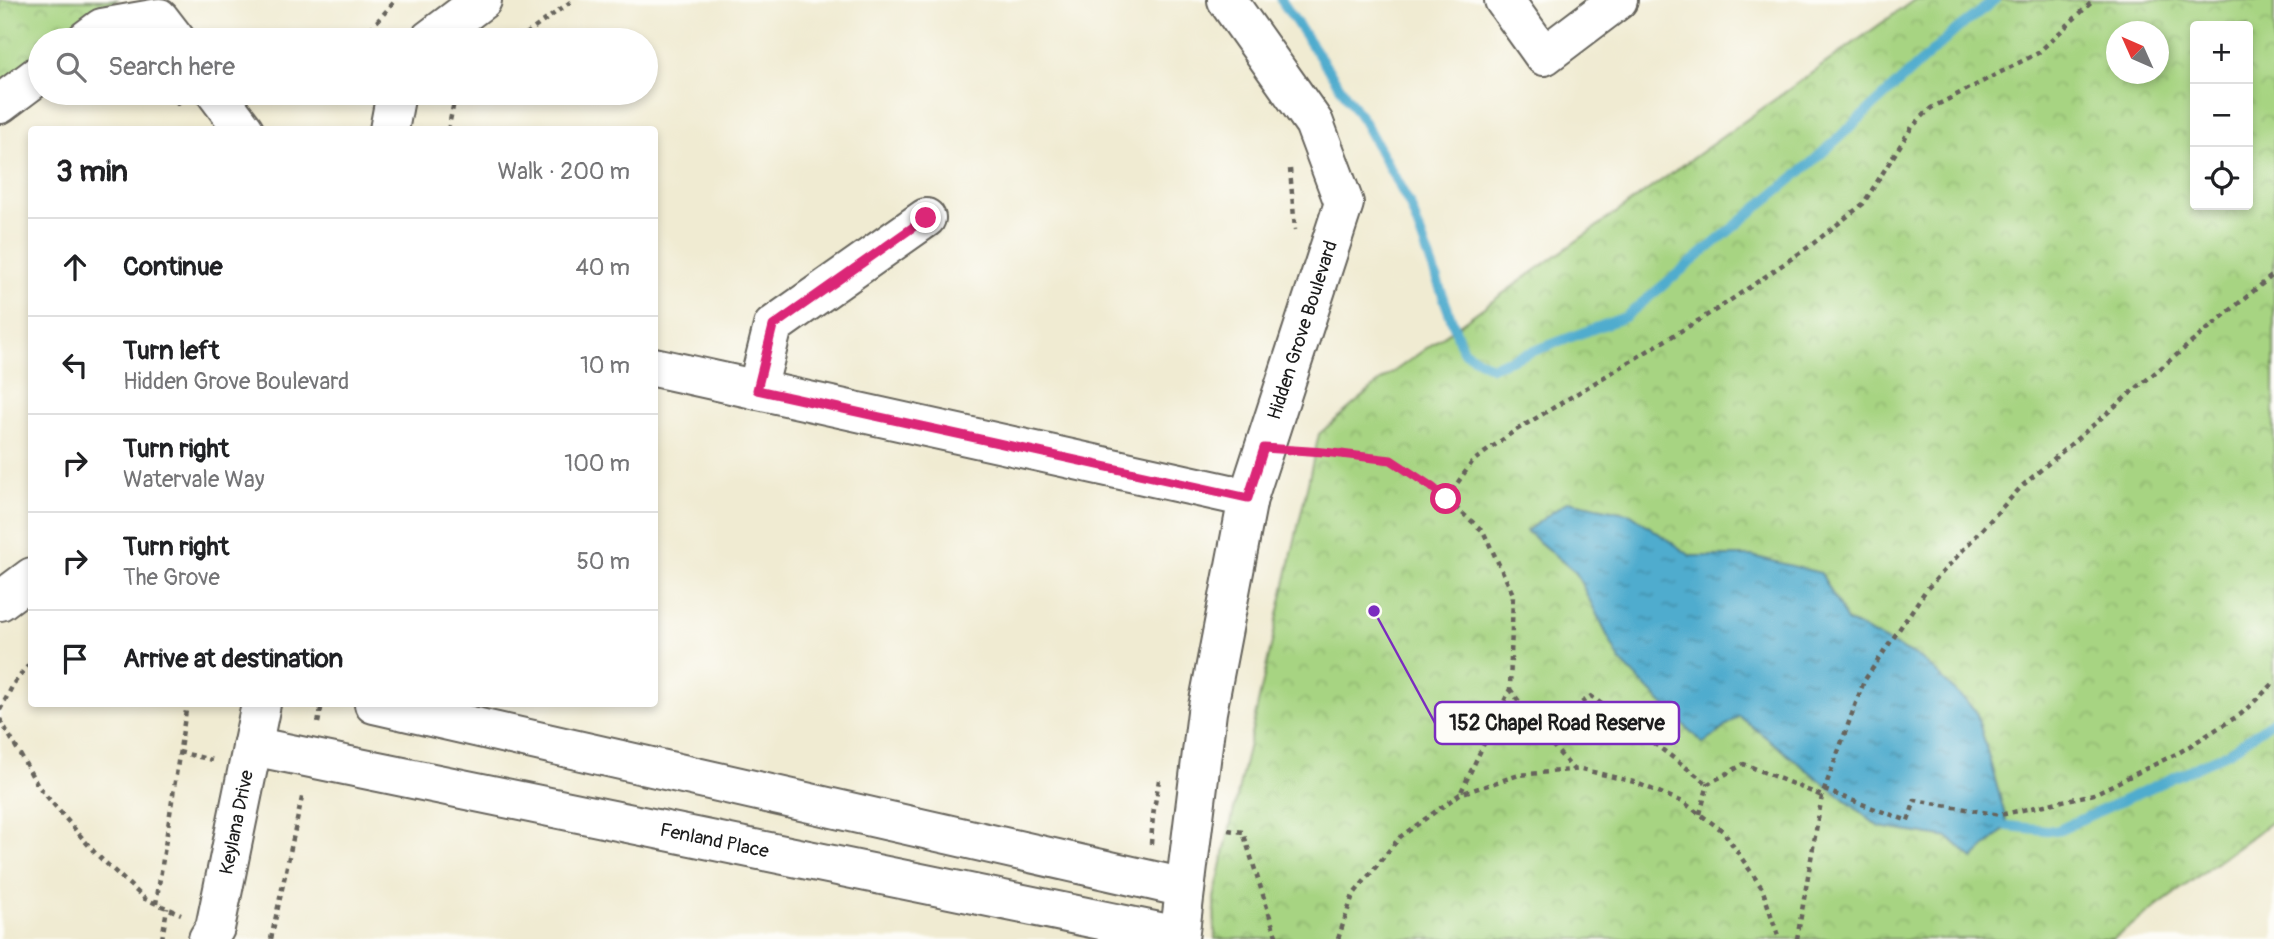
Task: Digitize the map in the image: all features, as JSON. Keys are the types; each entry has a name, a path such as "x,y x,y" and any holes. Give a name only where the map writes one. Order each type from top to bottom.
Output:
{"street":[{"path":"445,28 482,0"},
{"name":"Hidden Grove Boulevard","path":"1179,937 1207,712 1248,498 1344,203 1314,123 1227,0"},
{"path":"1504,0 1544,56 1618,0"},
{"path":"107,28 159,18 167,28"},
{"path":"0,104 28,83"},
{"path":"225,105 241,126"},
{"path":"390,126 394,105"},
{"path":"757,390 773,326 926,218"},
{"path":"658,368 1248,498"},
{"path":"0,601 28,580"},
{"name":"Keylana Drive","path":"221,935 260,707"},
{"path":"387,707 1185,888"},
{"name":"Fenland Place","path":"252,746 1179,937"}],"path":[{"path":"373,28 396,0"},
{"path":"534,28 573,0"},
{"path":"1446,499 1473,461 1513,432 1719,308 1810,246 1863,204 1912,127 1931,108 2038,52 2094,0"},
{"path":"448,126 453,105"},
{"path":"1797,939 1822,796 1864,681 1926,590 2022,486 2274,274"},
{"path":"1264,448 1391,460 1432,487 1483,531 1513,594 1510,689 1460,794"},
{"path":"0,710 14,683 28,666"},
{"path":"1824,790 1908,821 1915,800 2000,815 2094,794 2180,752 2241,714 2274,684"},
{"path":"1510,689 1541,732 1574,770"},
{"path":"1541,732 1591,696 1708,784"},
{"path":"156,904 187,707"},
{"path":"271,939 321,707"},
{"path":"0,719 38,786 96,854 145,899 221,935"},
{"path":"1700,814 1708,784 1744,764 1822,796"},
{"path":"1338,939 1353,895 1392,847 1400,838 1460,794 1519,775 1581,769 1634,782 1683,802 1723,831 1762,888 1779,939"},
{"path":"1192,825 1243,832 1277,939"},
{"path":"162,939 167,908"}],"green space":[{"path":"0,0 117,0 80,28 28,28 28,67 0,89"},
{"path":"1914,0 2274,0 2274,820 2113,939 1215,939 1214,898 1319,434 1382,380"}],"water":[{"path":"1568,501 1631,514 1691,556 1752,556 1821,573 1847,621 1922,659 1976,711 2008,826 1973,859 1949,838 1879,827 1739,716 1703,744 1620,661 1576,573 1526,531"}],"waterway":[{"path":"1281,0 1364,122 1410,205 1463,351 1491,367 1625,317 1810,164 1957,29 1995,0"},
{"path":"2008,826 2056,831 2229,752 2274,720"}],"place":[{"name":"152 Chapel Road Reserve","path":"1374,611"}],"route":[{"path":"926,218 773,326 757,390 1248,498 1264,448 1391,460 1446,499"}]}
